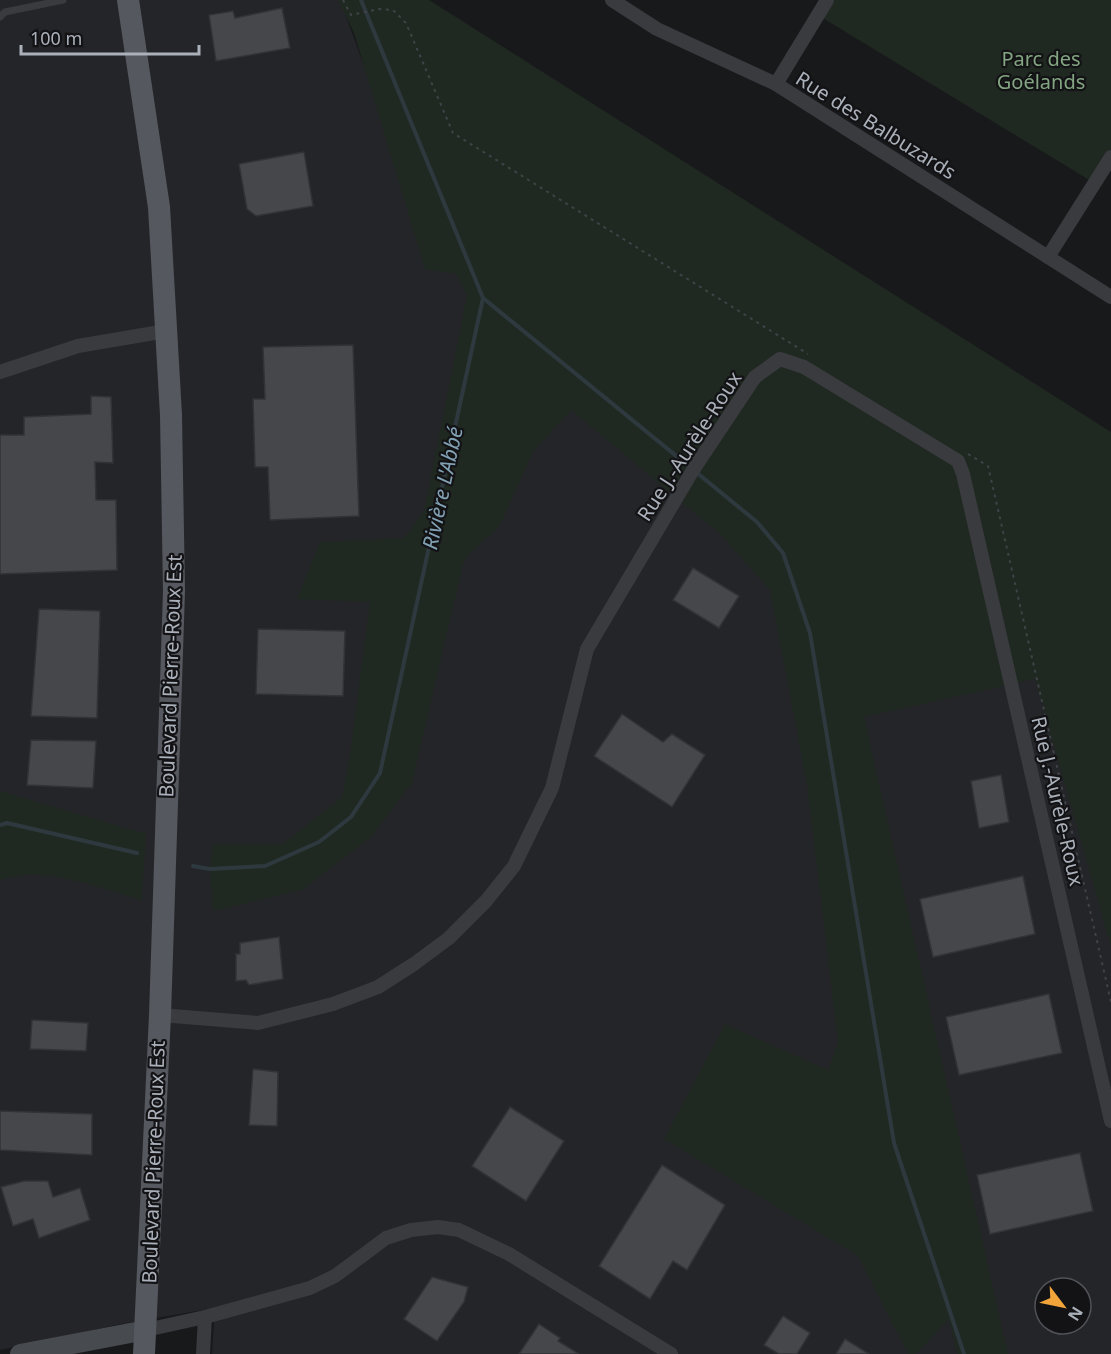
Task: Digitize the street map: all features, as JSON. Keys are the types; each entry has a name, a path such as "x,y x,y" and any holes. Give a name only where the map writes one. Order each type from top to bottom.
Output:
{"main road":[{"name":"Boulevard Pierre-Roux Est","path":"128,0 159,207 171,415 174,591 160,1015 144,1354"}],"street":[{"name":"Rue des Balbuzards","path":"612,0 657,29 776,84 1111,297"},
{"path":"776,84 827,0"},
{"path":"1048,257 1111,157"},
{"path":"0,372 78,346 166,331"},
{"name":"Rue J.-Aurèle-Roux","path":"160,1015 258,1023 333,1004 378,987 414,964 450,938 486,901 514,866 529,840 552,788 587,649 693,470 755,376 780,359 804,367 958,461 963,474 1111,1121"},
{"path":"20,1354 205,1317 310,1288 335,1276 386,1238 411,1230 438,1227 459,1230 509,1254 671,1354"},
{"path":"203,1354 205,1317"}],"lane":[{"path":"0,17 5,12 63,0"}],"path":[{"path":"343,0 351,15 379,9 393,10 406,23 453,133 809,355"},
{"path":"968,454 988,466 1111,1002"}],"shaded area":[{"path":"0,0 340,0 363,63 1111,531 1111,1354 212,1354 215,1308 121,1324 0,1350"}],"green space":[{"path":"338,0 429,0 1111,432 1111,947 1035,679 864,717 1008,1354 957,1354 949,1319 916,1354 908,1354 858,1256 664,1139 725,1024 828,1070 838,1042 807,785 770,590 721,535 571,410 533,452 499,527 470,553 463,564 412,783 371,837 302,890 213,911 210,869 213,844 283,844 342,797 349,762 370,602 297,599 320,542 404,538 424,511 467,295 456,274 425,269 354,33"},
{"name":"Parc des Goélands","path":"832,0 1111,0 1111,149 1091,181 821,17"},
{"path":"0,791 146,834 142,900 89,884 53,877 17,876 0,880"}],"building":[{"path":"282,8 290,48 216,61 209,15 233,11 235,18"},
{"path":"304,152 313,206 256,216 247,209 239,164"},
{"path":"353,345 359,516 270,520 268,467 255,467 253,399 265,399 263,347"},
{"path":"91,396 111,397 113,463 95,462 96,500 116,500 117,570 0,574 0,435 24,435 24,417 91,414"},
{"path":"693,568 739,596 719,628 673,600"},
{"path":"39,609 100,611 97,718 31,716"},
{"path":"258,629 345,631 343,696 256,694"},
{"path":"622,714 663,742 672,734 705,755 672,807 594,756"},
{"path":"31,740 96,741 93,788 27,785"},
{"path":"1001,775 1009,822 979,828 971,781"},
{"path":"1023,876 1035,934 933,957 920,899"},
{"path":"279,937 283,979 249,985 246,980 236,981 236,954 240,954 240,943"},
{"path":"1049,994 1062,1053 959,1075 946,1017"},
{"path":"32,1020 88,1023 86,1051 30,1049"},
{"path":"253,1069 278,1072 277,1126 249,1125"},
{"path":"510,1107 564,1141 526,1201 472,1166"},
{"path":"0,1111 92,1114 92,1155 0,1150"},
{"path":"1080,1153 1093,1211 990,1234 977,1175"},
{"path":"662,1165 725,1205 687,1270 673,1261 650,1299 599,1266"},
{"path":"24,1181 48,1181 53,1197 80,1188 90,1220 39,1238 33,1219 13,1226 1,1187"},
{"path":"432,1277 468,1287 464,1302 437,1341 404,1319"},
{"path":"783,1316 810,1333 797,1354 779,1354 764,1345"},
{"path":"539,1324 560,1338 558,1341 579,1354 519,1354"},
{"path":"845,1339 869,1354 836,1354"}],"waterway":[{"name":"Rivière L'Abbé","path":"193,866 210,869 265,866 319,842 351,817 380,773 483,298 361,0"},
{"path":"483,298 757,522 783,553 810,633 894,1143 964,1354"},
{"name":"Rivière L'Abbé","path":"0,825 7,823 137,853"}]}
